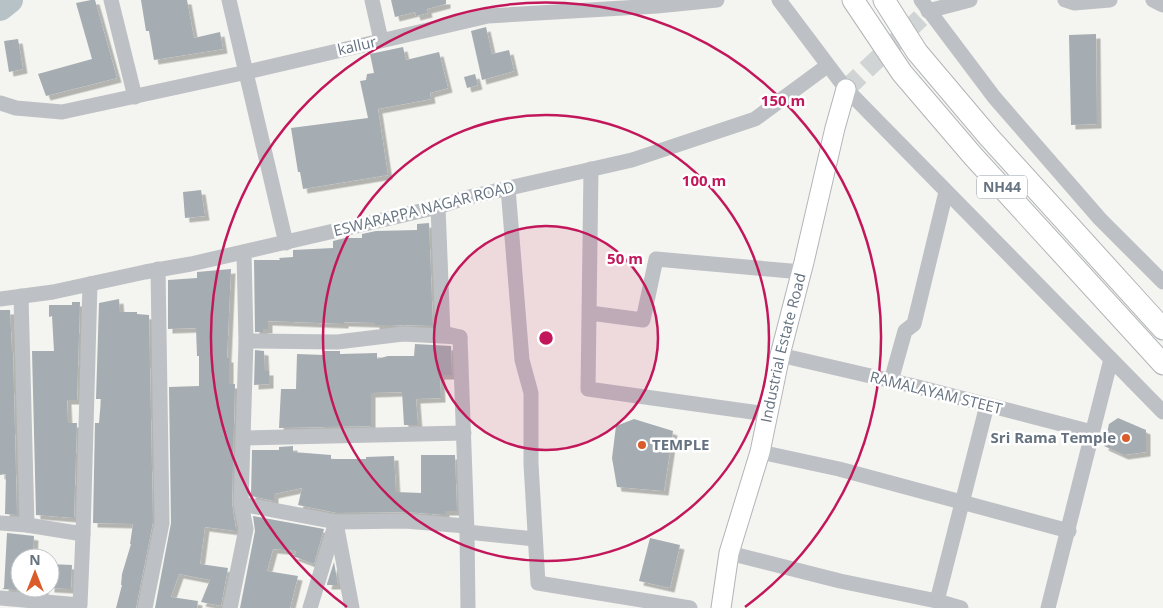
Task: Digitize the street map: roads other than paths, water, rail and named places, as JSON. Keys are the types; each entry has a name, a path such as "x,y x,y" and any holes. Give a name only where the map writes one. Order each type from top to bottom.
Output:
{"highway":[{"name":"NH44","path":"854,0 902,73 973,156 1163,364"},
{"name":"NH44","path":"884,0 918,52 982,128 1163,329"}],"main road":[{"name":"Industrial Estate Road","path":"721,608 729,553 760,452 780,355 846,89"}],"street":[{"path":"111,0 135,97"},
{"path":"229,0 286,243"},
{"path":"372,0 381,40"},
{"name":"kallur","path":"0,104 16,108 62,112 247,72 488,16 519,7 657,6 717,0"},
{"path":"779,0 846,89 1163,412"},
{"path":"924,5 970,0"},
{"path":"1070,1 1110,0"},
{"path":"1153,0 1163,5"},
{"path":"924,5 994,97 1050,162 1100,219 1163,282"},
{"name":"ESWARAPPA NAGAR ROAD","path":"0,299 53,292 158,269 244,253 438,207 465,198 632,160 756,119 827,66"},
{"path":"591,169 588,389 768,414"},
{"path":"508,188 522,360 530,393 530,464 538,583 690,608"},
{"path":"891,381 905,331 914,324 946,192"},
{"path":"438,207 443,333 460,337"},
{"path":"230,608 246,529 241,504 246,341 244,253"},
{"path":"590,313 643,320 656,260 802,272"},
{"path":"145,608 162,523 158,269"},
{"path":"0,598 80,606 90,284"},
{"path":"21,296 27,525"},
{"path":"246,341 337,342 403,334 460,337"},
{"path":"460,337 468,608"},
{"name":"RAMALAYAM STEET","path":"780,355 1092,432"},
{"path":"1048,608 1111,359"},
{"path":"937,601 987,405"},
{"path":"243,438 464,433"},
{"path":"760,452 840,469 1068,531"},
{"path":"241,504 336,522 405,521 535,538"},
{"path":"310,608 336,522"},
{"path":"336,522 352,608"},
{"path":"0,523 27,525 82,534"},
{"path":"729,553 840,581 937,601 961,608"}],"waterway":[{"path":"0,8 10,0"}],"tunnel":[{"path":"846,89 928,11"}],"place":[{"name":"Sri Rama Temple","path":"1126,438"},
{"name":"TEMPLE","path":"642,445"}]}
